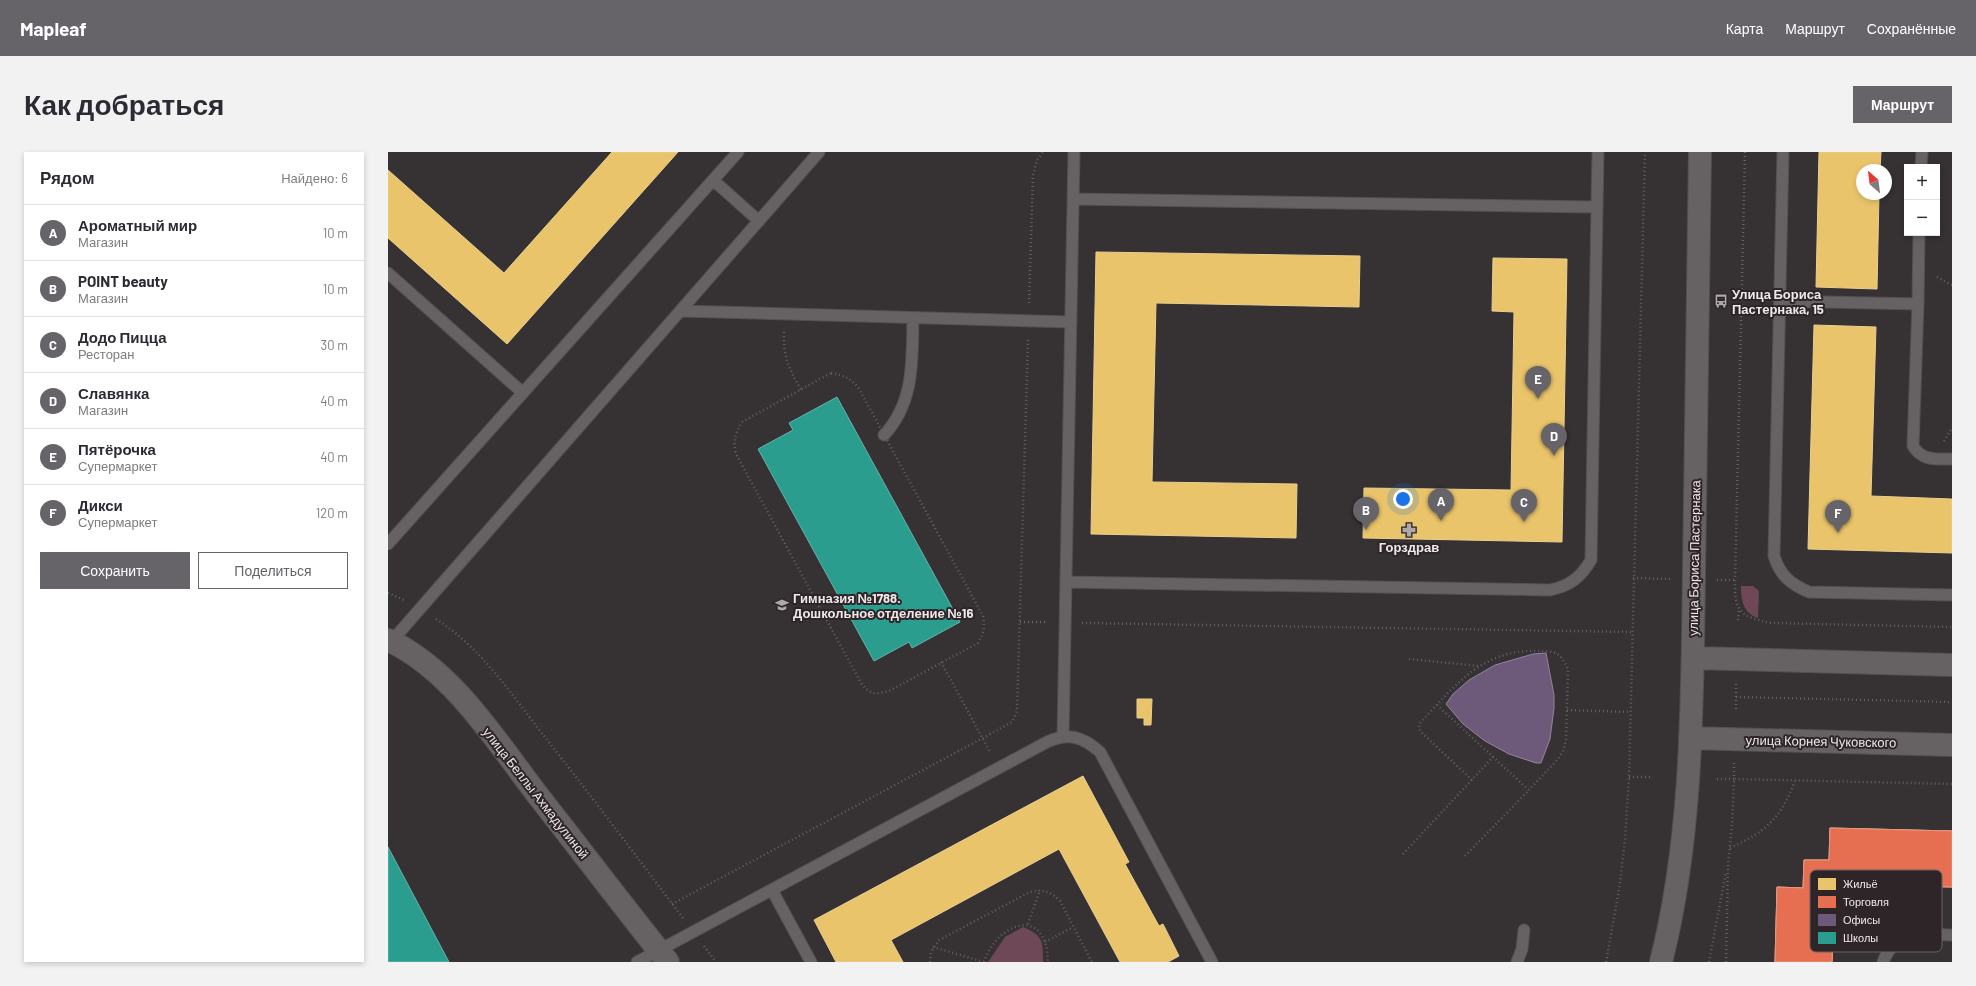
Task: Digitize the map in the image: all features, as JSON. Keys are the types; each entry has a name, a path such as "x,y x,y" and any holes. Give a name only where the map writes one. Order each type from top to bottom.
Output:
{"street":[{"name":"улица Бориса Пастернака","path":"1660,962 1674,901 1681,857 1686,813 1690,738 1693,658 1700,152"},
{"name":"улица Беллы Ахмадулиной","path":"390,641 411,654 453,689 484,725 663,956"},
{"path":"1693,658 1952,665"},
{"name":"улица Корнея Чуковского","path":"1690,738 1952,745"}],"lane":[{"path":"388,544 738,152"},
{"path":"390,641 420,609 819,152"},
{"path":"1063,737 1074,152"},
{"path":"1066,582 1550,590 1572,583 1586,569 1591,560 1598,152"},
{"path":"1783,152 1774,556 1777,566 1788,581 1809,592 1952,595"},
{"path":"1921,164 1922,152"},
{"path":"713,180 759,221"},
{"path":"1073,199 1597,207"},
{"path":"1920,236 1913,446 1921,456 1930,459 1952,460"},
{"path":"389,276 523,393"},
{"path":"1780,301 1918,304"},
{"path":"680,311 1071,322"},
{"path":"884,435 898,418 908,392 911,377 913,318"},
{"path":"637,962 663,956 693,932 1047,742 1063,737 1075,737 1088,742 1100,752 1212,962"},
{"path":"772,890 810,962"},
{"path":"1517,962 1522,949 1524,930"},
{"path":"1942,935 1952,935"},
{"path":"1883,962 1888,952"}],"path":[{"path":"672,904 1012,722 1016,716 1033,175 1037,160 1042,152"},
{"path":"1606,962 1619,890 1625,840 1629,777 1645,152"},
{"path":"783,349 790,369 801,390"},
{"path":"831,374 843,375 849,378 858,387 983,616 984,630 978,643 889,691 877,694 868,691 861,683 736,454 734,443 735,434 742,422 801,390 831,374"},
{"path":"1633,578 1672,579"},
{"path":"1714,580 1735,580"},
{"path":"388,593 420,609 461,638 484,660 585,788 716,962"},
{"path":"1738,620 1739,609"},
{"path":"1020,622 1632,632"},
{"path":"1465,856 1558,759 1563,750 1566,740 1568,669 1564,660 1553,651 1516,651 1504,654 1480,666 1464,676 1419,724 1419,729 1472,780"},
{"path":"1409,659 1480,666"},
{"path":"941,662 999,769"},
{"path":"1736,679 1736,710"},
{"path":"1736,698 1952,702"},
{"path":"1437,705 1528,790"},
{"path":"1567,710 1630,712"},
{"path":"1402,854 1493,757"},
{"path":"1709,962 1730,848 1734,757"},
{"path":"1629,777 1652,777"},
{"path":"1717,779 1952,784"},
{"path":"1730,848 1755,836 1768,826 1787,802 1795,781"},
{"path":"1726,962 1728,864"},
{"path":"1028,924 1040,890"},
{"path":"930,962 933,947 939,940 1030,892 1040,890 1053,894 1060,901 1092,962"},
{"path":"933,947 984,962 991,947 1001,936 1016,925 1028,924 1036,928 1045,942 1048,962"},
{"path":"1045,942 1073,927"}],"shaded area":[{"path":"1741,586 1753,586 1759,591 1758,618 1749,613 1746,609 1742,601"},
{"path":"1023,927 1035,933 1041,940 1043,962 988,962 1005,937"}],"building: Жильё":[{"path":"612,152 678,152 507,344 388,238 388,170 504,273"},
{"path":"1819,152 1881,152 1880,164 1856,164 1856,200 1879,200 1877,289 1816,287"},
{"path":"1096,252 1360,256 1359,307 1156,303 1152,482 1297,484 1296,538 1091,534"},
{"path":"1493,258 1567,259 1562,542 1363,538 1364,488 1511,490 1514,312 1492,311"},
{"path":"1814,325 1876,327 1871,496 1952,499 1952,553 1808,549"},
{"path":"1137,699 1152,699 1151,725 1144,725 1144,718 1137,718"},
{"path":"1083,776 1129,862 1125,864 1159,926 1163,924 1179,956 1168,962 1120,962 1059,849 891,940 903,962 836,962 814,920"},
{"path":"1830,828 1952,831 1952,887 1942,887 1942,870 1810,870 1810,952 1832,952 1832,962 1775,962 1777,887 1803,888 1804,860 1829,860"}],"building: Торговля":[{"path":"1830,828 1952,831 1952,887 1942,887 1942,870 1810,870 1810,952 1832,952 1832,962 1775,962 1777,887 1803,888 1804,860 1829,860"}],"building: Офисы":[{"path":"1546,653 1554,695 1554,708 1550,739 1541,763 1536,763 1509,754 1485,741 1463,724 1446,704 1453,694 1469,680 1495,665 1533,654"}],"building: Школы":[{"path":"837,397 960,622 912,648 909,642 874,661 758,449 793,430 789,423"},
{"path":"388,847 449,962 388,962"}],"place":[{"name":"Улица Бориса Пастернака, 15","path":"1721,301"},
{"name":"Пятёрочка","path":"1538,399"},
{"name":"Славянка","path":"1554,456"},
{"name":"Ароматный мир","path":"1441,521"},
{"name":"Додо Пицца","path":"1524,522"},
{"name":"POINT beauty","path":"1366,530"},
{"name":"Горздрав","path":"1409,530"},
{"name":"Дикси","path":"1838,533"},
{"name":"Гимназия №1788. Дошкольное отделение №16","path":"782,605"}]}
